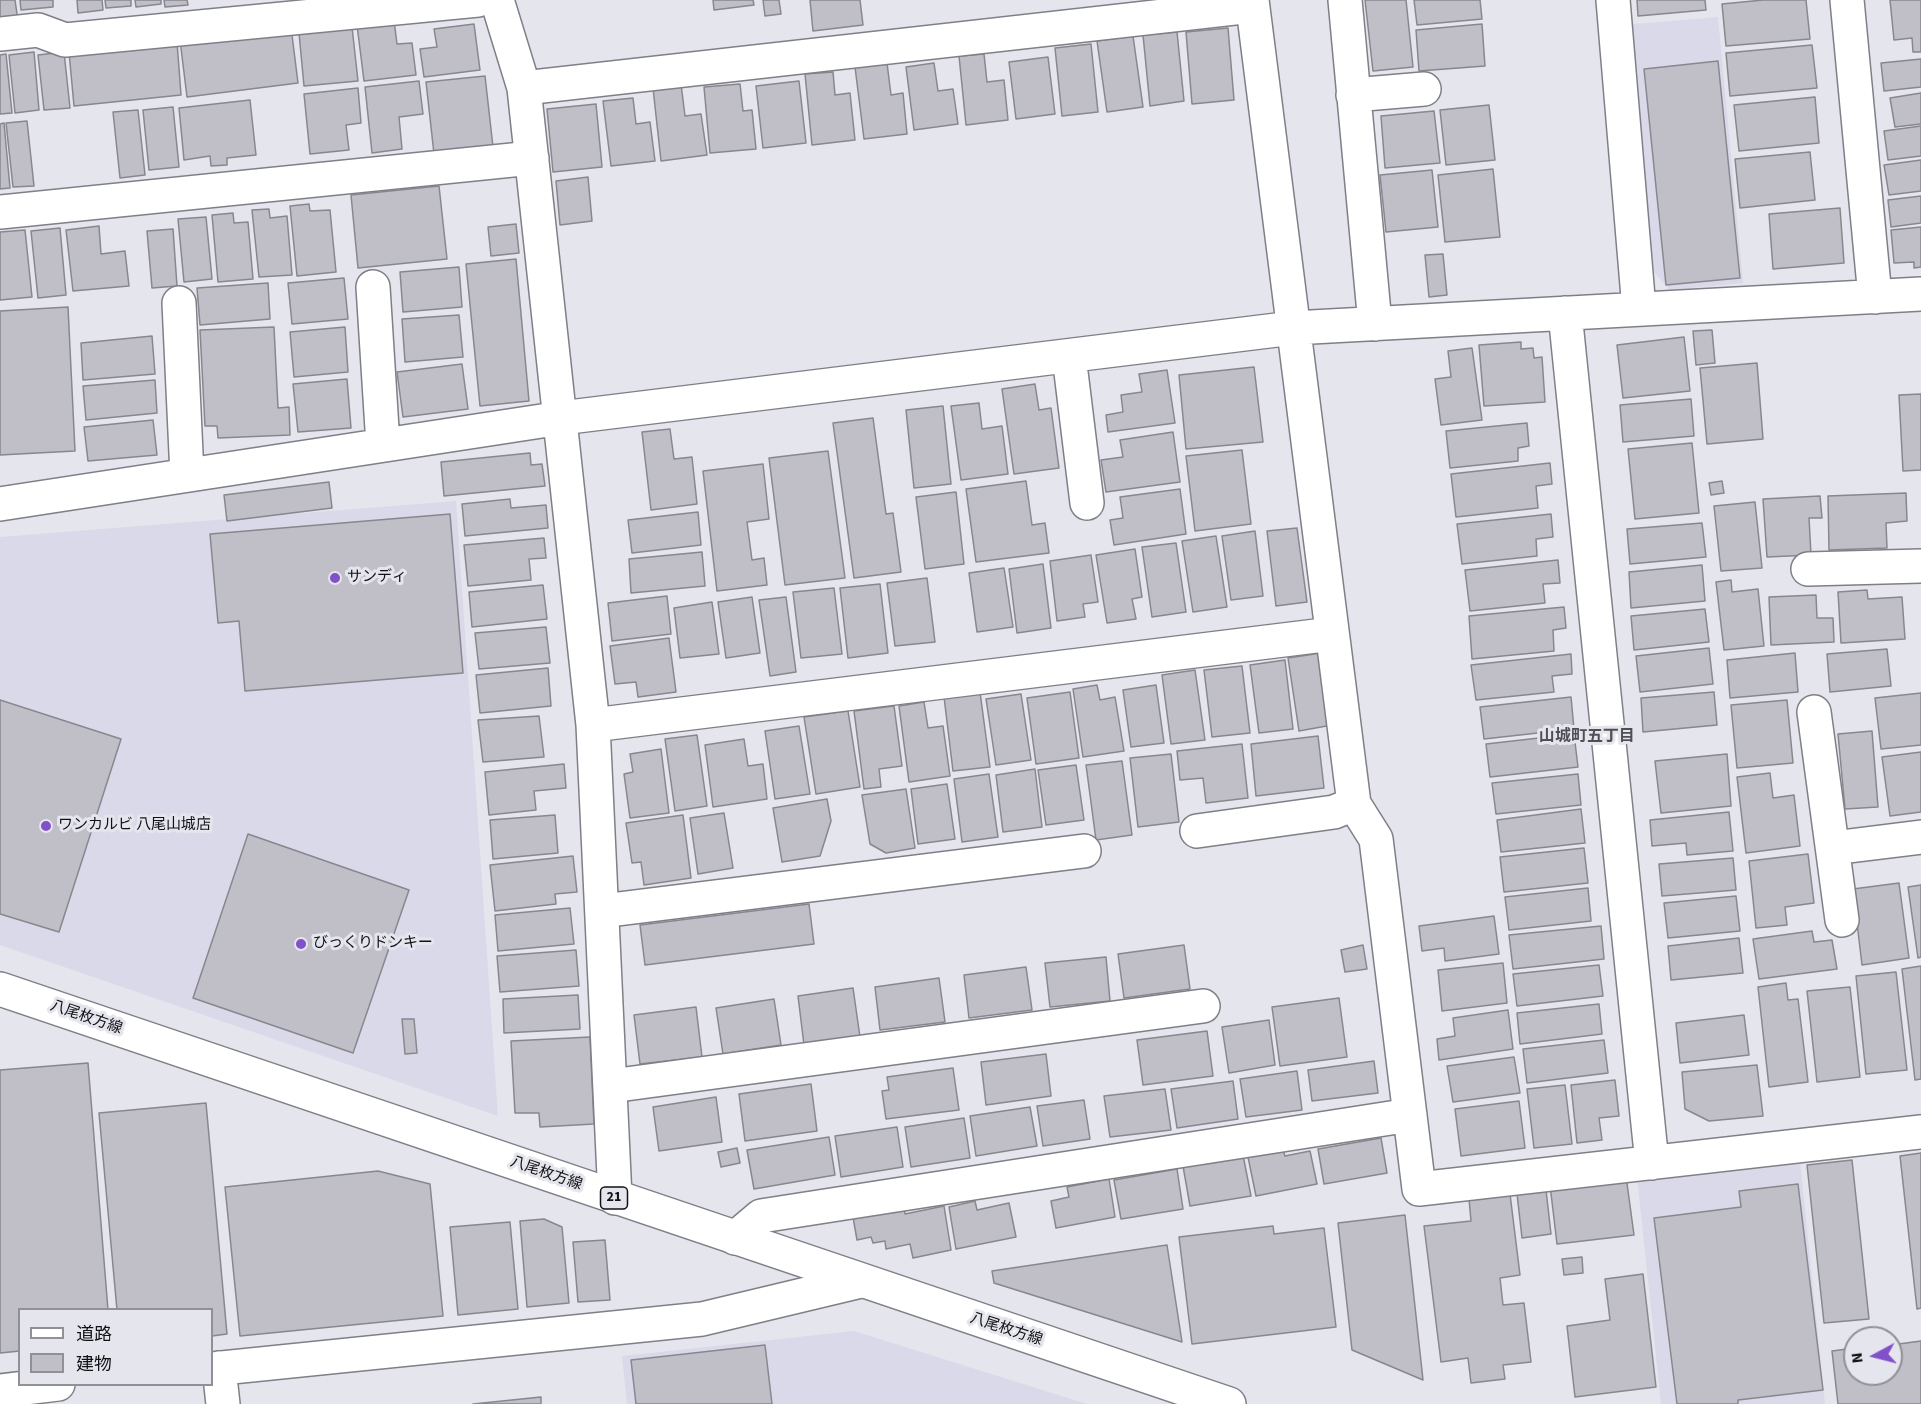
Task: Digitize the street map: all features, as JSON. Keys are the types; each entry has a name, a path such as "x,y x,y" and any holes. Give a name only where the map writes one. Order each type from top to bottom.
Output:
{"street":[{"path":"0,34 38,30 65,40 478,0"},
{"path":"497,0 524,88 593,725 615,1198"},
{"path":"1345,0 1375,324"},
{"path":"1613,0 1640,309"},
{"path":"1848,0 1875,297"},
{"path":"524,88 1252,3 1354,804 1376,839 1419,1189 1921,1132"},
{"path":"1353,95 1424,89"},
{"path":"0,212 532,158"},
{"path":"373,287 383,445"},
{"path":"0,504 561,418 1293,328 1921,294"},
{"path":"179,303 187,475"},
{"path":"1565,314 1652,1163"},
{"path":"1069,356 1087,503"},
{"path":"1808,569 1921,566"},
{"path":"593,725 1332,634"},
{"path":"1814,712 1842,920"},
{"path":"1197,831 1334,812 1354,804"},
{"path":"1833,848 1921,837"},
{"path":"602,911 1084,850"},
{"name":"八尾枚方線","path":"0,989 1229,1404"},
{"path":"610,1086 1203,1006"},
{"path":"735,1238 761,1216 1410,1116"},
{"path":"223,1404 215,1369 702,1319 861,1281"},
{"path":"0,1390 39,1386"},
{"path":"59,1386 62,1404"}],"shaded area":[{"path":"1718,17 1743,283 1670,290 1645,262 1623,25"},
{"path":"456,501 498,1116 0,945 0,537"},
{"path":"1800,1160 1825,1404 1661,1404 1637,1176"},
{"path":"854,1331 1087,1404 627,1404 622,1356"}],"building":[{"path":"0,0 15,0 18,21 0,23"},
{"path":"20,0 53,0 53,7 21,10"},
{"path":"77,0 102,0 103,10 78,13"},
{"path":"105,0 131,0 131,6 106,8"},
{"path":"135,0 161,0 161,4 136,7"},
{"path":"164,0 187,0 188,5 165,7"},
{"path":"713,0 753,0 754,5 714,10"},
{"path":"763,0 779,0 781,14 765,16"},
{"path":"810,0 860,0 863,25 813,31"},
{"path":"1365,0 1406,0 1413,67 1373,71"},
{"path":"1414,0 1480,0 1482,19 1417,25"},
{"path":"1637,0 1705,0 1706,10 1638,16"},
{"path":"1763,0 1806,0 1810,39 1726,46 1722,4"},
{"path":"1890,0 1921,0 1921,52 1913,52 1912,38 1894,40"},
{"path":"394,20 397,44 412,43 416,75 364,81 357,25"},
{"path":"474,24 480,70 424,77 420,49 437,47 434,29"},
{"path":"1482,24 1485,66 1419,71 1416,30"},
{"path":"291,27 298,83 187,97 180,40"},
{"path":"352,27 358,81 304,86 299,33"},
{"path":"1228,28 1234,100 1192,104 1186,32"},
{"path":"1177,32 1184,101 1150,106 1143,35"},
{"path":"1133,36 1143,107 1107,112 1097,41"},
{"path":"177,42 181,95 74,106 69,52"},
{"path":"1091,44 1098,112 1062,116 1055,48"},
{"path":"1812,45 1817,88 1730,96 1726,53"},
{"path":"34,52 39,110 15,113 9,55"},
{"path":"64,52 70,108 44,110 38,55"},
{"path":"6,54 12,113 0,114 0,55"},
{"path":"984,54 987,82 1004,80 1008,120 966,125 959,56"},
{"path":"1048,57 1055,114 1016,119 1009,62"},
{"path":"1921,59 1921,87 1884,91 1881,63"},
{"path":"1718,61 1740,278 1666,285 1644,69"},
{"path":"887,63 891,95 903,93 907,134 864,139 855,67"},
{"path":"934,63 938,91 953,89 958,124 914,130 906,67"},
{"path":"833,72 835,95 850,93 855,140 812,145 805,74"},
{"path":"485,76 493,147 434,154 426,82"},
{"path":"419,81 423,114 399,117 402,149 372,153 365,87"},
{"path":"799,81 806,143 763,148 756,86"},
{"path":"681,84 685,116 701,114 707,155 661,161 653,88"},
{"path":"740,84 743,111 752,110 756,149 710,153 704,87"},
{"path":"358,88 361,123 346,125 349,150 310,154 304,94"},
{"path":"1921,93 1921,124 1895,127 1890,98"},
{"path":"1815,97 1819,143 1739,151 1734,105"},
{"path":"633,98 636,124 650,122 655,161 611,166 603,101"},
{"path":"250,100 256,155 227,158 227,165 211,166 210,156 184,160 179,108"},
{"path":"596,104 602,167 553,172 547,109"},
{"path":"1489,105 1495,160 1446,165 1440,110"},
{"path":"173,107 179,167 149,170 143,110"},
{"path":"138,110 145,175 120,178 113,112"},
{"path":"1434,111 1440,163 1385,168 1381,116"},
{"path":"27,121 34,186 13,187 6,123"},
{"path":"4,123 10,188 0,189 0,124"},
{"path":"1921,126 1921,156 1888,160 1884,131"},
{"path":"1810,152 1815,200 1740,208 1735,159"},
{"path":"1921,160 1921,191 1889,195 1884,165"},
{"path":"1493,169 1500,237 1445,242 1438,175"},
{"path":"1432,170 1438,227 1386,232 1380,175"},
{"path":"588,177 592,221 560,225 556,181"},
{"path":"439,186 447,259 358,268 351,195"},
{"path":"1921,196 1921,223 1891,227 1888,200"},
{"path":"309,204 310,211 330,210 336,272 297,276 290,206"},
{"path":"1840,208 1844,263 1773,269 1769,214"},
{"path":"269,209 270,218 287,216 292,275 259,277 252,210"},
{"path":"233,213 234,223 248,222 253,279 218,282 212,215"},
{"path":"206,217 212,279 184,282 178,219"},
{"path":"516,224 519,253 491,256 488,227"},
{"path":"99,226 101,254 125,251 129,286 73,291 66,230"},
{"path":"1921,227 1921,267 1914,268 1914,262 1894,263 1891,230"},
{"path":"60,228 66,295 38,298 31,231"},
{"path":"173,229 177,286 152,288 147,231"},
{"path":"25,230 32,297 0,300 0,232"},
{"path":"1443,254 1447,295 1429,297 1425,255"},
{"path":"516,259 529,401 480,406 466,264"},
{"path":"459,267 462,307 403,312 400,272"},
{"path":"344,278 348,319 292,324 288,283"},
{"path":"268,283 270,319 200,325 197,288"},
{"path":"68,307 75,451 0,455 0,311"},
{"path":"459,315 463,357 405,362 402,319"},
{"path":"274,327 278,408 289,407 290,435 218,438 217,426 205,426 200,330"},
{"path":"345,327 348,372 294,377 290,332"},
{"path":"1712,330 1715,363 1696,365 1693,331"},
{"path":"152,336 155,374 83,380 81,343"},
{"path":"1684,337 1690,391 1623,398 1617,345"},
{"path":"1521,342 1521,349 1533,348 1534,358 1542,357 1545,402 1484,406 1479,345"},
{"path":"1472,348 1482,420 1441,425 1435,379 1451,377 1448,351"},
{"path":"1757,363 1763,439 1707,444 1700,368"},
{"path":"462,364 468,409 403,417 397,372"},
{"path":"1254,367 1263,442 1186,449 1179,375"},
{"path":"1167,370 1175,423 1108,432 1106,415 1123,412 1121,395 1142,392 1139,374"},
{"path":"347,379 351,428 298,432 293,384"},
{"path":"155,380 157,413 86,420 83,386"},
{"path":"1035,384 1039,410 1051,408 1059,468 1014,474 1002,389"},
{"path":"1921,394 1921,470 1903,471 1899,395"},
{"path":"1691,399 1694,436 1623,442 1620,405"},
{"path":"979,403 982,429 1002,426 1008,474 961,480 951,406"},
{"path":"943,406 951,484 914,488 906,410"},
{"path":"873,418 886,514 893,513 901,572 854,578 833,423"},
{"path":"153,420 157,455 88,461 84,427"},
{"path":"1527,423 1529,446 1518,448 1518,461 1450,468 1446,431"},
{"path":"670,429 674,459 692,457 697,504 651,510 642,432"},
{"path":"1173,432 1180,482 1106,492 1101,460 1123,457 1120,440"},
{"path":"1692,443 1699,513 1635,519 1628,449"},
{"path":"1242,450 1251,524 1195,531 1186,456"},
{"path":"828,451 845,578 785,585 769,458"},
{"path":"530,453 531,465 542,464 545,486 444,496 441,462"},
{"path":"1550,463 1552,484 1536,486 1538,508 1456,517 1451,474"},
{"path":"763,464 769,519 747,522 752,560 764,558 767,585 717,591 703,471"},
{"path":"1026,481 1032,525 1045,523 1049,553 976,562 966,489"},
{"path":"1722,481 1724,493 1711,495 1709,483"},
{"path":"329,482 332,508 227,521 224,495"},
{"path":"1180,489 1186,534 1114,545 1110,520 1123,518 1120,497"},
{"path":"956,492 964,564 925,569 916,497"},
{"path":"1906,493 1907,521 1886,523 1887,548 1829,550 1828,496"},
{"path":"1820,496 1822,518 1809,518 1811,555 1767,557 1763,499"},
{"path":"510,499 511,508 546,505 548,528 465,536 462,504"},
{"path":"1755,502 1762,568 1721,571 1714,506"},
{"path":"698,512 701,545 632,553 628,520"},
{"name":"サンディ","path":"450,514 463,673 245,691 239,621 218,623 210,534"},
{"path":"1551,514 1553,537 1536,539 1537,556 1462,564 1457,524"},
{"path":"1702,523 1706,557 1630,564 1627,529"},
{"path":"1297,528 1307,602 1276,606 1267,531"},
{"path":"1255,531 1263,596 1231,600 1222,536"},
{"path":"1216,536 1227,607 1193,612 1182,541"},
{"path":"544,538 546,558 529,559 531,580 468,586 464,545"},
{"path":"1176,543 1186,612 1152,617 1142,547"},
{"path":"1135,549 1142,597 1132,599 1136,619 1107,623 1096,555"},
{"path":"702,552 705,586 631,593 629,559"},
{"path":"1091,555 1098,602 1083,604 1085,617 1057,621 1050,561"},
{"path":"1558,560 1560,583 1543,584 1545,603 1470,611 1465,570"},
{"path":"1043,564 1051,628 1017,633 1009,569"},
{"path":"1702,565 1705,601 1631,608 1629,572"},
{"path":"1004,568 1013,627 977,632 969,573"},
{"path":"927,578 935,642 895,646 887,583"},
{"path":"1731,580 1732,592 1758,589 1764,646 1724,650 1716,582"},
{"path":"880,584 888,653 848,658 840,588"},
{"path":"543,585 547,619 472,627 469,592"},
{"path":"834,588 842,654 801,658 793,592"},
{"path":"1867,590 1868,599 1902,597 1905,639 1841,643 1838,592"},
{"path":"1816,595 1817,618 1833,618 1834,642 1771,645 1769,597"},
{"path":"667,596 671,634 612,641 608,603"},
{"path":"752,597 760,653 726,658 718,602"},
{"path":"786,597 796,672 770,676 759,600"},
{"path":"712,602 719,654 680,658 674,608"},
{"path":"1564,607 1566,628 1553,630 1554,651 1472,659 1469,616"},
{"path":"1705,609 1709,642 1634,650 1631,616"},
{"path":"546,627 550,663 479,669 475,633"},
{"path":"669,638 676,692 638,697 636,682 615,684 610,646"},
{"path":"1709,648 1713,684 1640,692 1636,656"},
{"path":"1887,649 1891,686 1830,692 1827,654"},
{"path":"1321,653 1332,725 1299,731 1288,658"},
{"path":"1795,653 1798,692 1730,698 1727,660"},
{"path":"1571,654 1572,674 1552,676 1554,692 1476,700 1471,665"},
{"path":"1285,660 1293,729 1259,733 1250,665"},
{"path":"1242,666 1250,733 1212,737 1204,670"},
{"path":"548,668 551,706 480,713 476,675"},
{"path":"1195,670 1205,740 1171,744 1162,675"},
{"path":"1097,685 1100,700 1115,697 1124,751 1083,757 1073,689"},
{"path":"1156,685 1164,743 1131,747 1123,690"},
{"path":"980,692 990,767 953,771 944,697"},
{"path":"1070,692 1079,758 1036,764 1027,698"},
{"path":"1714,692 1717,725 1643,732 1641,698"},
{"path":"1921,693 1921,745 1881,749 1875,698"},
{"path":"1021,694 1031,760 996,765 986,699"},
{"path":"1571,697 1574,729 1484,739 1480,707"},
{"name":"ワンカルビ 八尾山城店","path":"0,700 121,739 59,932 0,914"},
{"path":"1787,700 1793,763 1737,768 1731,705"},
{"path":"924,702 928,728 943,726 950,776 909,782 899,706"},
{"path":"894,706 902,766 879,769 881,787 864,789 854,711"},
{"path":"848,711 860,787 816,794 804,717"},
{"path":"539,716 544,757 483,762 478,720"},
{"path":"799,726 810,794 775,799 765,731"},
{"path":"1872,731 1878,807 1845,809 1838,734"},
{"path":"1574,734 1578,767 1490,777 1486,744"},
{"path":"697,735 707,806 675,811 665,739"},
{"path":"1318,736 1324,788 1256,796 1251,744"},
{"path":"744,739 748,766 763,764 767,799 713,807 705,745"},
{"path":"1242,744 1248,798 1206,803 1203,778 1180,780 1177,751"},
{"path":"661,749 669,813 630,818 624,774 633,772 630,754"},
{"path":"1921,752 1921,812 1890,816 1882,757"},
{"path":"1171,754 1179,822 1138,827 1130,758"},
{"path":"1727,754 1731,806 1661,813 1655,761"},
{"path":"1122,761 1132,835 1096,840 1086,765"},
{"path":"564,764 566,788 534,791 536,810 489,815 485,772"},
{"path":"1076,765 1084,820 1046,825 1038,770"},
{"path":"1035,769 1042,827 1003,832 996,775"},
{"path":"1770,773 1773,798 1794,795 1800,846 1746,853 1737,777"},
{"path":"989,774 998,837 962,842 954,779"},
{"path":"1578,774 1581,805 1496,814 1492,783"},
{"path":"947,784 955,839 918,844 911,789"},
{"path":"906,789 915,848 886,853 870,844 862,795"},
{"path":"827,799 831,821 820,856 782,862 773,808"},
{"path":"1581,809 1585,843 1501,852 1497,820"},
{"path":"1729,812 1733,851 1687,855 1686,843 1652,846 1650,820"},
{"path":"724,813 733,868 698,874 690,818"},
{"path":"555,815 558,853 493,859 490,820"},
{"path":"683,815 691,878 644,885 641,862 632,863 626,823"},
{"name":"びっくりドンキー","path":"248,834 409,890 353,1053 193,998"},
{"path":"1584,848 1588,883 1504,892 1500,857"},
{"path":"1808,854 1814,903 1785,907 1787,925 1756,928 1749,861"},
{"path":"573,856 577,892 555,894 556,904 495,911 490,865"},
{"path":"1733,858 1736,890 1662,896 1659,864"},
{"path":"1899,883 1909,958 1862,965 1853,889"},
{"path":"1921,885 1921,957 1918,958 1908,887"},
{"path":"1588,888 1591,921 1509,930 1505,897"},
{"path":"1736,896 1740,931 1668,938 1664,903"},
{"path":"809,904 814,944 645,965 640,925"},
{"path":"570,908 574,944 498,951 495,915"},
{"path":"1494,916 1499,954 1445,961 1444,948 1422,951 1419,926"},
{"path":"1601,926 1604,959 1513,969 1509,935"},
{"path":"1812,931 1814,942 1832,940 1837,969 1759,979 1753,939"},
{"path":"1739,938 1743,973 1671,980 1668,946"},
{"path":"1184,945 1190,989 1124,998 1118,954"},
{"path":"1363,945 1367,969 1345,972 1341,950"},
{"path":"576,950 579,986 500,992 497,956"},
{"path":"1106,957 1110,1001 1050,1007 1045,963"},
{"path":"1503,963 1507,1003 1442,1011 1438,970"},
{"path":"1599,965 1603,996 1517,1006 1513,974"},
{"path":"1921,966 1921,1079 1915,1080 1902,969"},
{"path":"1026,967 1032,1010 969,1018 964,975"},
{"path":"1896,972 1907,1070 1866,1074 1856,976"},
{"path":"939,978 945,1022 880,1030 875,987"},
{"path":"1786,983 1788,1000 1798,999 1808,1082 1769,1087 1758,987"},
{"path":"1850,987 1860,1077 1817,1082 1807,991"},
{"path":"853,988 860,1037 804,1045 798,996"},
{"path":"578,995 580,1029 504,1033 503,999"},
{"path":"1339,998 1347,1057 1280,1066 1272,1007"},
{"path":"774,999 781,1045 723,1054 716,1008"},
{"path":"1599,1004 1602,1034 1520,1044 1517,1013"},
{"path":"696,1007 702,1057 640,1064 634,1015"},
{"path":"1508,1010 1513,1049 1439,1060 1437,1039 1455,1036 1453,1018"},
{"path":"1744,1015 1749,1055 1680,1063 1676,1023"},
{"path":"402,1019 414,1019 417,1053 405,1054"},
{"path":"1269,1020 1275,1065 1229,1073 1222,1027"},
{"path":"1207,1031 1213,1076 1143,1085 1137,1040"},
{"path":"590,1037 594,1124 540,1127 539,1113 515,1113 511,1041"},
{"path":"1604,1040 1608,1073 1527,1083 1523,1049"},
{"path":"1046,1054 1051,1096 986,1105 981,1062"},
{"path":"1514,1057 1520,1093 1453,1102 1447,1066"},
{"path":"1374,1061 1378,1093 1312,1101 1308,1070"},
{"path":"88,1063 108,1308 18,1308 18,1351 0,1353 0,1070"},
{"path":"1757,1065 1763,1116 1709,1121 1685,1109 1682,1072"},
{"path":"953,1068 959,1110 886,1119 882,1091 889,1090 887,1077"},
{"path":"1297,1071 1302,1110 1246,1117 1240,1079"},
{"path":"1615,1080 1619,1116 1599,1118 1602,1140 1577,1143 1571,1085"},
{"path":"1233,1081 1238,1119 1177,1128 1171,1089"},
{"path":"811,1084 817,1131 745,1141 739,1094"},
{"path":"1565,1085 1572,1144 1534,1148 1527,1089"},
{"path":"1165,1089 1171,1130 1110,1137 1104,1096"},
{"path":"716,1097 722,1142 659,1151 653,1107"},
{"path":"1084,1100 1090,1139 1043,1146 1037,1106"},
{"path":"1519,1101 1525,1148 1461,1156 1455,1109"},
{"path":"206,1103 227,1334 213,1336 213,1308 117,1308 99,1113"},
{"path":"1030,1107 1037,1146 976,1156 970,1116"},
{"path":"964,1118 970,1158 911,1167 905,1127"},
{"path":"897,1127 903,1167 841,1177 835,1136"},
{"path":"829,1137 835,1175 754,1189 747,1150"},
{"path":"1381,1138 1387,1173 1324,1184 1318,1149"},
{"path":"737,1148 740,1163 721,1167 718,1152"},
{"path":"1283,1150 1285,1156 1310,1151 1317,1184 1256,1196 1248,1157"},
{"path":"1921,1153 1921,1308 1917,1309 1900,1156"},
{"path":"1243,1155 1251,1196 1190,1206 1183,1166"},
{"path":"1852,1160 1869,1319 1824,1323 1807,1165"},
{"path":"1177,1169 1183,1209 1121,1219 1114,1180"},
{"path":"378,1171 430,1184 443,1316 240,1336 225,1187"},
{"path":"1626,1176 1634,1235 1557,1244 1550,1185"},
{"path":"1109,1179 1115,1217 1056,1228 1051,1201 1069,1197 1067,1187"},
{"path":"1545,1181 1551,1234 1522,1238 1516,1185"},
{"path":"1798,1184 1823,1390 1738,1400 1738,1404 1677,1404 1654,1218 1741,1207 1739,1191"},
{"path":"1510,1194 1520,1275 1500,1278 1503,1305 1524,1303 1531,1362 1503,1365 1505,1379 1471,1383 1468,1358 1441,1362 1424,1226 1471,1221 1469,1199"},
{"path":"975,1201 977,1210 1009,1203 1016,1237 956,1249 949,1207"},
{"path":"944,1206 951,1250 913,1258 910,1244 886,1249 885,1241 873,1243 871,1237 857,1240 853,1217 904,1207 905,1214"},
{"path":"1405,1215 1423,1380 1352,1350 1338,1223"},
{"path":"544,1219 562,1227 569,1303 527,1307 520,1221"},
{"path":"510,1222 518,1309 458,1315 450,1227"},
{"path":"1273,1226 1274,1234 1324,1228 1336,1327 1192,1344 1179,1237"},
{"path":"605,1240 610,1300 578,1302 573,1242"},
{"path":"1167,1245 1182,1342 994,1283 992,1271"},
{"path":"1582,1257 1583,1273 1564,1275 1562,1259"},
{"path":"1643,1274 1656,1387 1575,1397 1567,1326 1610,1320 1605,1279"},
{"path":"1921,1341 1921,1404 1838,1404 1832,1351 1843,1350 1843,1386 1903,1386 1903,1343"},
{"path":"765,1345 772,1404 636,1404 631,1360"},
{"path":"541,1397 541,1404 473,1404"}],"place":[{"name":"サンディ","path":"335,578"},
{"name":"ワンカルビ 八尾山城店","path":"46,826"},
{"name":"びっくりドンキー","path":"301,944"}],"district":[{"name":"山城町五丁目","path":"1587,737"}]}
